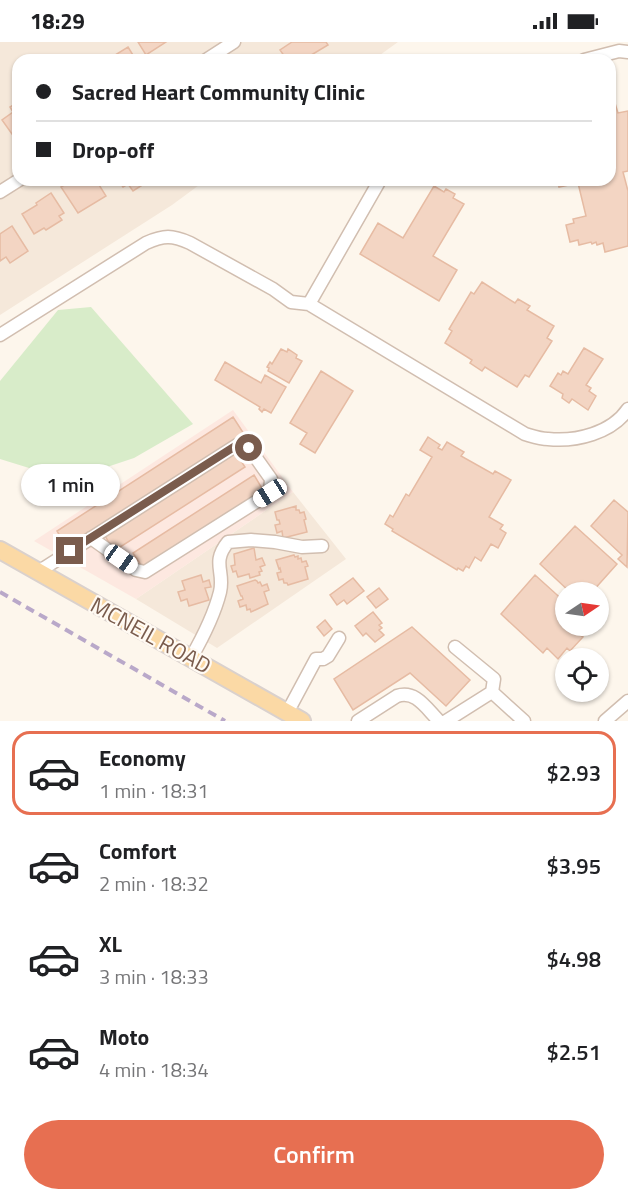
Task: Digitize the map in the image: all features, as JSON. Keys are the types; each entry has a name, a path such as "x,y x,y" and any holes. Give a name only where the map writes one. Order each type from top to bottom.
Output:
{"main road":[{"name":"MCNEIL ROAD","path":"0,550 294,717"}],"street":[{"path":"215,54 234,42"},
{"path":"607,54 619,51 628,52"},
{"path":"309,304 377,186"},
{"path":"0,335 146,243 168,236 190,243 273,289 291,302 309,304 525,434 548,439 579,438 614,424 628,409"},
{"path":"38,572 91,538 237,445 249,448 271,479 270,493 145,572 136,570 91,538"},
{"path":"191,658 209,626 221,589 220,552 228,542 251,540 302,548 322,546"},
{"path":"294,717 316,659 328,656 339,638"},
{"path":"446,721 492,692 494,679 455,647"},
{"path":"492,692 524,721"},
{"path":"358,721 397,696 410,694 439,721"},
{"path":"605,721 628,701"}],"shaded area":[{"path":"0,42 398,42 381,54 12,54 12,186 198,186 172,205 0,315"},
{"path":"233,410 293,492 136,599 34,541"},
{"path":"293,492 346,559 217,648 136,599"}],"green space":[{"path":"91,307 193,424 134,458 68,480 0,459 0,381 58,310"}],"building":[{"path":"138,42 166,42 148,54"},
{"path":"292,42 326,42 328,45 313,54 283,54 280,50"},
{"path":"128,47 132,54 117,54"},
{"path":"616,106 618,113 628,111 628,171 623,172 628,191 628,246 605,252 603,243 597,245 596,242 592,244 591,242 579,245 578,240 570,242 566,225 574,223 573,219 586,216 579,186 616,186"},
{"path":"12,113 12,134 2,120"},
{"path":"100,186 106,196 78,213 61,187"},
{"path":"129,186 141,186 133,191"},
{"path":"434,186 444,192 446,189 455,194 453,198 464,204 433,256 457,270 439,301 360,254 378,223 403,238"},
{"path":"51,193 64,213 59,216 62,220 34,234 22,214"},
{"path":"12,226 28,251 10,263 6,257 0,261 0,234"},
{"path":"482,282 515,303 518,299 530,306 527,310 554,326 547,338 552,341 529,377 525,375 517,387 485,367 482,371 470,363 472,360 445,343 452,331 449,329 471,292 474,294"},
{"path":"584,348 603,359 586,385 591,388 589,391 596,396 588,410 572,399 569,403 562,398 563,394 550,386 558,373 561,375 563,371 568,374"},
{"path":"281,349 287,352 288,349 302,361 289,383 268,371 267,367 270,362 272,364"},
{"path":"225,362 261,383 265,375 286,387 271,413 264,409 262,412 260,407 215,380"},
{"path":"321,371 353,391 315,453 300,444 307,433 290,423"},
{"path":"233,417 244,434 67,548 57,531"},
{"path":"428,437 440,445 438,448 442,450 447,442 464,452 461,456 493,474 495,471 511,480 489,517 503,525 500,529 506,533 498,548 491,544 481,561 475,557 469,568 466,566 463,571 458,568 457,570 392,531 393,529 385,524 390,515 393,517 406,494 409,496 432,457 420,450"},
{"path":"235,452 245,467 114,551 105,536"},
{"path":"254,475 263,490 143,568 133,553"},
{"path":"614,500 628,512 627,567 618,559 622,555 591,526"},
{"path":"296,506 296,510 300,513 304,512 307,532 283,538 282,531 277,533 275,525 280,524 275,512"},
{"path":"575,526 617,564 601,582 559,582 540,564"},
{"path":"254,548 256,560 262,558 265,565 260,567 262,571 259,572 260,575 250,578 249,574 238,577 231,566 235,565 234,554"},
{"path":"298,556 298,559 301,558 302,562 306,561 308,579 288,585 283,579 279,580 277,573 281,572 276,560"},
{"path":"201,575 203,582 209,580 211,587 205,588 209,600 189,606 187,599 181,601 178,592 185,590 182,581"},
{"path":"535,575 555,593 555,636 583,637 573,648 555,648 555,656 547,648 543,653 501,614"},
{"path":"353,578 364,591 347,604 344,600 337,605 330,595"},
{"path":"255,580 262,586 267,584 269,590 264,592 268,604 251,612 250,609 247,610 246,605 240,607 238,601 243,599 237,586"},
{"path":"379,588 388,599 376,608 367,597"},
{"path":"373,612 382,623 379,625 382,628 379,630 384,635 375,642 366,633 363,636 355,626"},
{"path":"325,620 332,629 324,636 317,627"},
{"path":"412,627 470,680 446,706 410,673 353,710 334,679"}],"railway":[{"path":"0,592 225,721"}],"route":[{"path":"70,551 237,445 249,448"}]}
